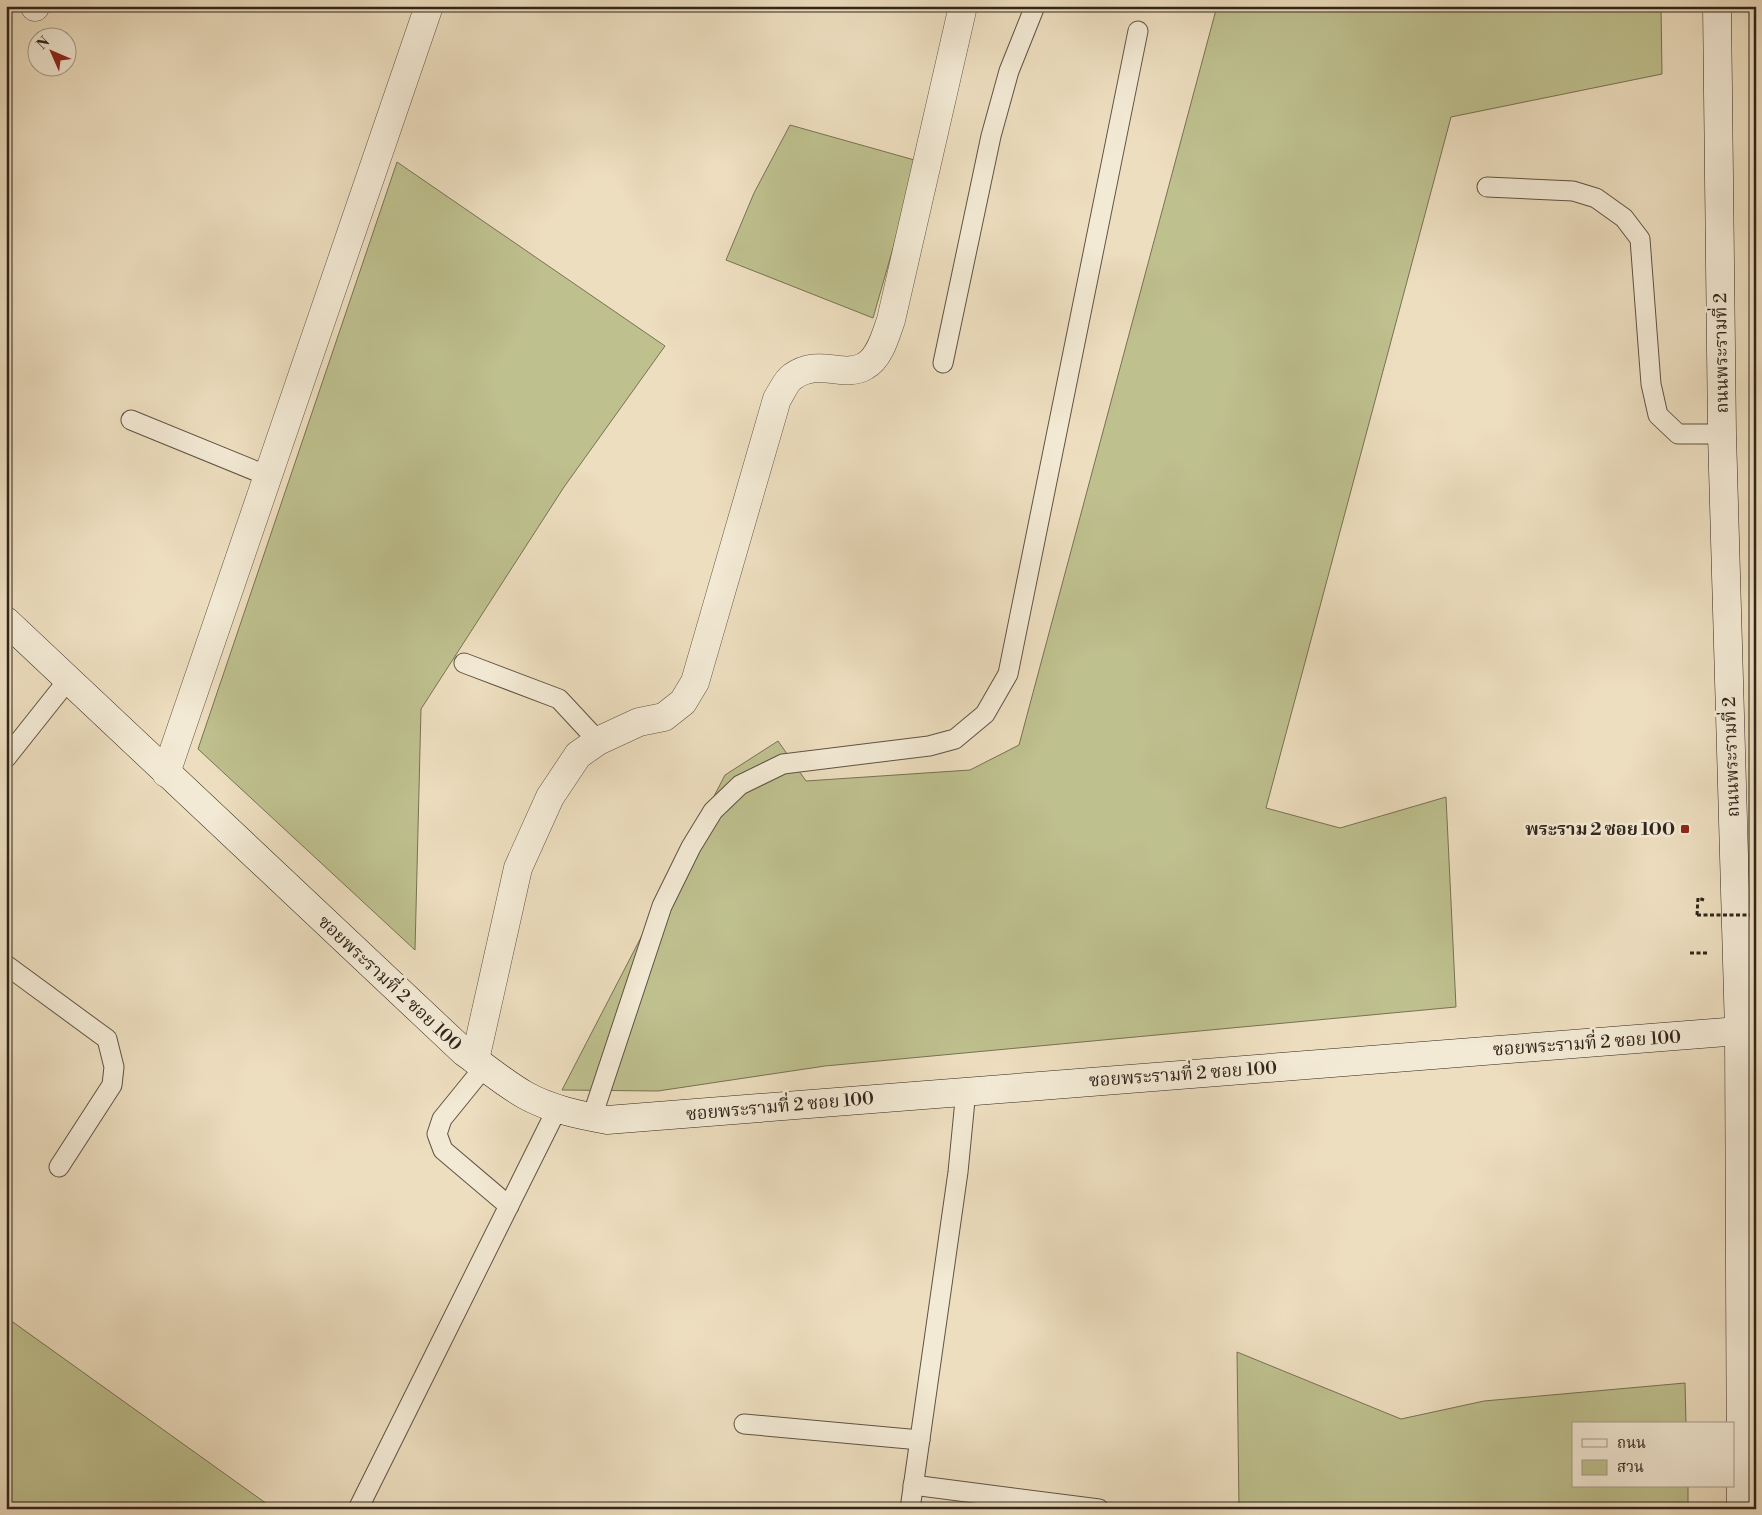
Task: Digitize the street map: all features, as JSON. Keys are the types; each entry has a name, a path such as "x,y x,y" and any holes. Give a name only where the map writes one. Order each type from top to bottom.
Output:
{"main road":[{"path":"166,772 429,6"},
{"path":"480,1063 518,868 550,797 578,755 598,741 639,722 664,717 683,702 695,682 777,399 791,377 818,366 850,371 866,366 881,348 891,320 963,6"},
{"name":"ถนนพระรามที่ 2","path":"1717,6 1722,434 1739,1031 1742,1509"},
{"name":"ซอยพระรามที่ 2 ซอย 100","path":"6,621 480,1063 524,1095 557,1109 592,1118 607,1120 966,1090 1739,1031"}],"lane":[{"path":"943,363 991,136 1009,71 1035,6"},
{"path":"592,1118 662,906 691,847 713,811 740,785 783,764 929,746 956,739 985,714 1008,674 1138,31"},
{"path":"1487,187 1573,191 1596,198 1624,218 1640,239 1651,384 1658,415 1678,434 1722,434"},
{"path":"131,420 268,476"},
{"path":"464,663 559,699 598,741"},
{"path":"6,758 68,680"},
{"path":"6,965 107,1039 114,1067 112,1085 59,1167"},
{"path":"480,1063 442,1119 437,1134 443,1150 509,1206"},
{"path":"910,1509 958,1172 966,1090"},
{"path":"358,1509 557,1109"},
{"path":"744,1424 920,1440"},
{"path":"913,1485 1099,1509"}],"path":[{"path":"1697,915 1756,915"}],"green space":[{"path":"1217,6 1661,6 1662,74 1451,117 1266,808 1340,828 1446,797 1456,1007 825,1066 658,1091 562,1090 725,775 778,741 806,781 970,770 1019,745"},
{"path":"790,125 918,161 873,318 726,260 754,193"},
{"path":"397,162 665,346 564,487 421,709 415,950 198,749"},
{"path":"10,1320 274,1509 6,1509 6,1326"},
{"path":"1237,1352 1401,1419 1484,1401 1685,1383 1686,1422 1572,1422 1572,1488 1688,1488 1688,1509 1239,1509"}],"place":[{"name":"พระราม 2 ซอย 100","path":"1685,829"}]}
